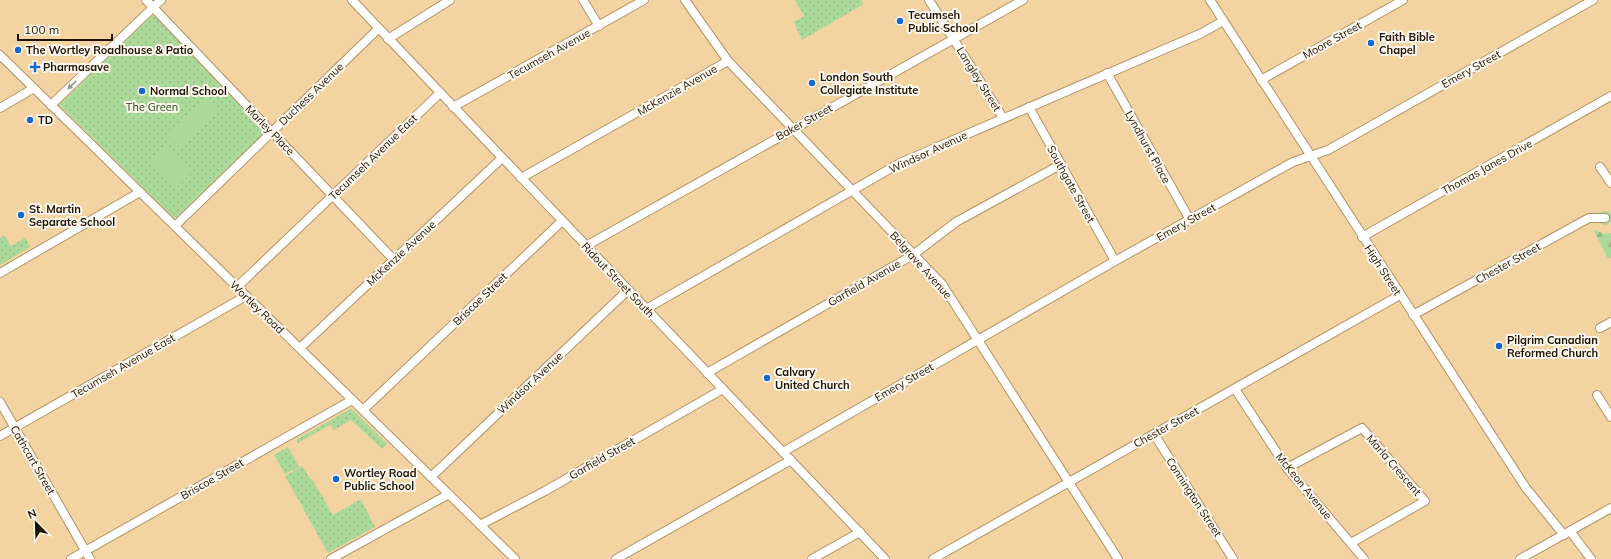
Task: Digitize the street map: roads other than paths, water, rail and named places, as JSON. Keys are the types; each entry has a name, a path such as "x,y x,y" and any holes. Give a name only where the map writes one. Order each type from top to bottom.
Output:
{"street":[{"name":"Marley Place","path":"146,0 394,260"},
{"path":"51,104 161,0"},
{"name":"Ridout Street South","path":"352,0 885,559"},
{"path":"388,39 450,0"},
{"path":"583,0 599,26"},
{"name":"Tecumseh Avenue","path":"453,107 644,0"},
{"name":"Belgrave Avenue","path":"685,0 728,61 942,284 1118,559"},
{"name":"Langley Street","path":"929,0 1004,118"},
{"name":"Baker Street","path":"586,246 1023,0"},
{"name":"High Street","path":"1210,0 1400,296 1526,488 1591,559"},
{"name":"Moore Street","path":"1262,80 1403,0"},
{"name":"Emery Street","path":"783,452 1115,261 1293,162 1328,150 1593,0"},
{"name":"Windsor Avenue","path":"646,309 900,163 1202,33 1223,21"},
{"name":"Duchess Avenue","path":"174,226 378,29"},
{"name":"Wortley Road","path":"0,55 515,559"},
{"name":"McKenzie Avenue","path":"521,178 728,61"},
{"name":"Lyndhurst Place","path":"1107,73 1190,220"},
{"path":"18,98 22,86 20,74"},
{"path":"0,108 34,88"},
{"name":"Tecumseh Avenue East","path":"237,287 334,196 440,93"},
{"name":"Thomas Janes Drive","path":"1362,237 1611,96"},
{"name":"Southgate Street","path":"1029,107 1115,261"},
{"name":"McKenzie Avenue","path":"300,348 502,158"},
{"name":"Garfield Avenue","path":"707,373 913,255 956,222 1060,164"},
{"path":"1600,167 1611,183"},
{"path":"0,273 140,192"},
{"name":"Chester Street","path":"1413,315 1589,218 1605,218"},
{"name":"Briscoe Street","path":"363,410 562,220"},
{"name":"Windsor Avenue","path":"431,477 628,290"},
{"name":"Tecumseh Avenue East","path":"0,436 246,296"},
{"name":"Chester Street","path":"933,559 1400,296"},
{"path":"1600,328 1611,322"},
{"name":"Garfield Street","path":"480,525 545,491 723,389"},
{"name":"McKeon Avenue","path":"1235,389 1287,468 1364,559"},
{"path":"1597,395 1611,417"},
{"name":"Briscoe Street","path":"71,559 352,400"},
{"name":"Cathcart Street","path":"0,402 90,559"},
{"name":"Marla Crescent","path":"1287,468 1362,428 1425,501 1351,543"},
{"name":"Connington Street","path":"1154,434 1233,559"},
{"path":"616,559 791,460"},
{"path":"331,559 449,494"},
{"path":"1520,559 1611,508"},
{"path":"812,559 860,532"}],"place":[{"name":"Tecumseh Public School","path":"900,21"},
{"name":"Faith Bible Chapel","path":"1371,43"},
{"name":"The Wortley Roadhouse & Patio","path":"18,50"},
{"name":"Pharmasave","path":"35,67"},
{"name":"London South Collegiate Institute","path":"812,83"},
{"name":"Normal School","path":"142,91"},
{"name":"TD","path":"30,120"},
{"name":"St. Martin Separate School","path":"21,215"},
{"name":"Pilgrim Canadian Reformed Church","path":"1499,346"},
{"name":"Calvary United Church","path":"767,378"},
{"name":"Wortley Road Public School","path":"336,479"}],"park label":[{"name":"The Green","path":"152,107"}]}
